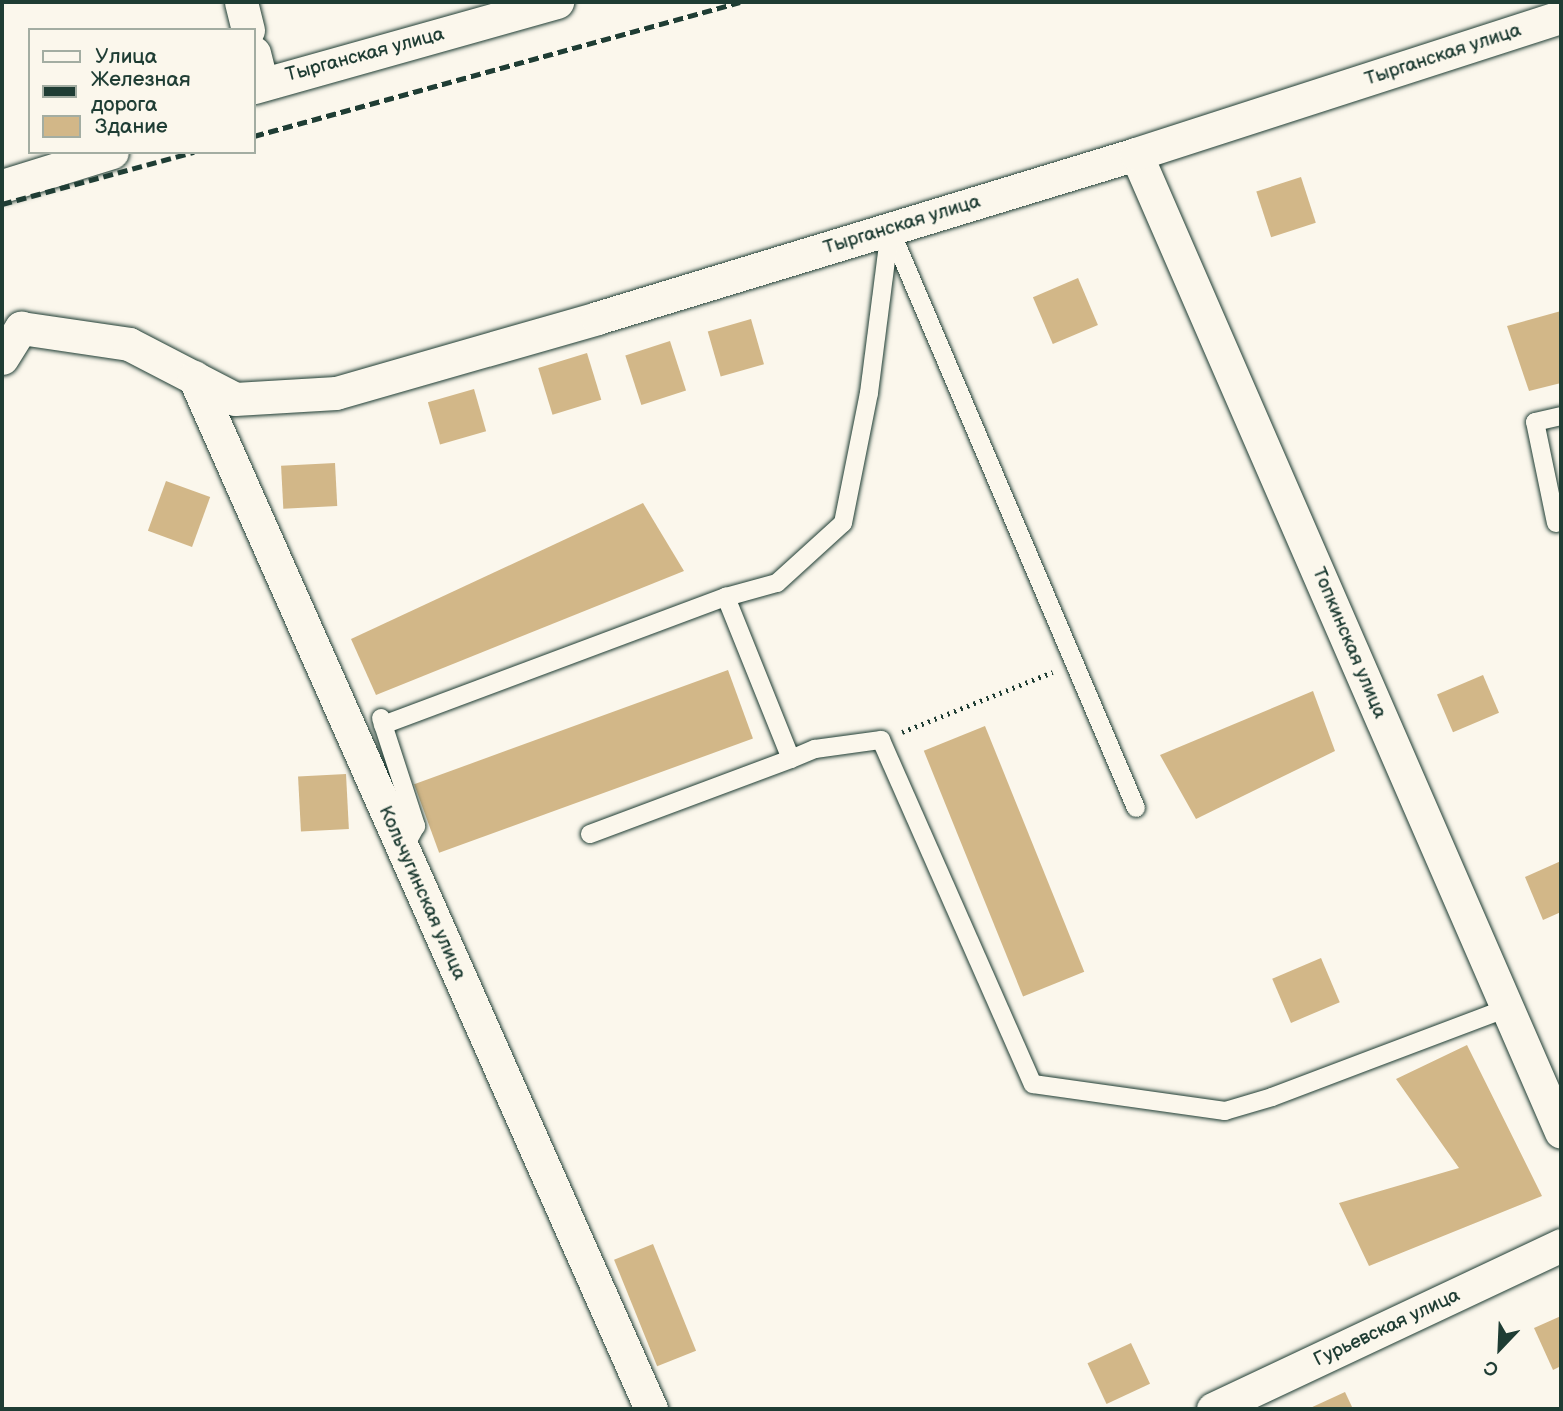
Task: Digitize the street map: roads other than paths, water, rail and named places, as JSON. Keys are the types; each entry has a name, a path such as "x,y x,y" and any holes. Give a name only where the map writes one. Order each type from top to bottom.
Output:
{"street":[{"path":"241,2 248,28"},
{"name":"Тырганская улица","path":"256,74 557,2"},
{"name":"Тырганская улица","path":"194,377 235,398 336,393 597,318 1136,154 1561,18"},
{"path":"2,187 106,154"},
{"name":"Топкинская улица","path":"1136,154 1561,1132"},
{"path":"2,358 22,328 129,344 194,377"},
{"name":"Кольчугинская улица","path":"194,377 651,1409"},
{"name":"Гурьевская улица","path":"1213,1409 1561,1245"}],"lane":[{"path":"403,849 416,826 382,721 726,597 777,583 843,523 869,393 890,229"},
{"path":"890,229 1136,808"},
{"path":"1556,523 1535,422 1561,415"},
{"path":"726,597 791,759"},
{"path":"590,834 816,749 881,740 1033,1084 1225,1111 1272,1097 1508,1008"}],"railway":[{"path":"256,135 740,2"},
{"path":"2,204 187,154"}]}
